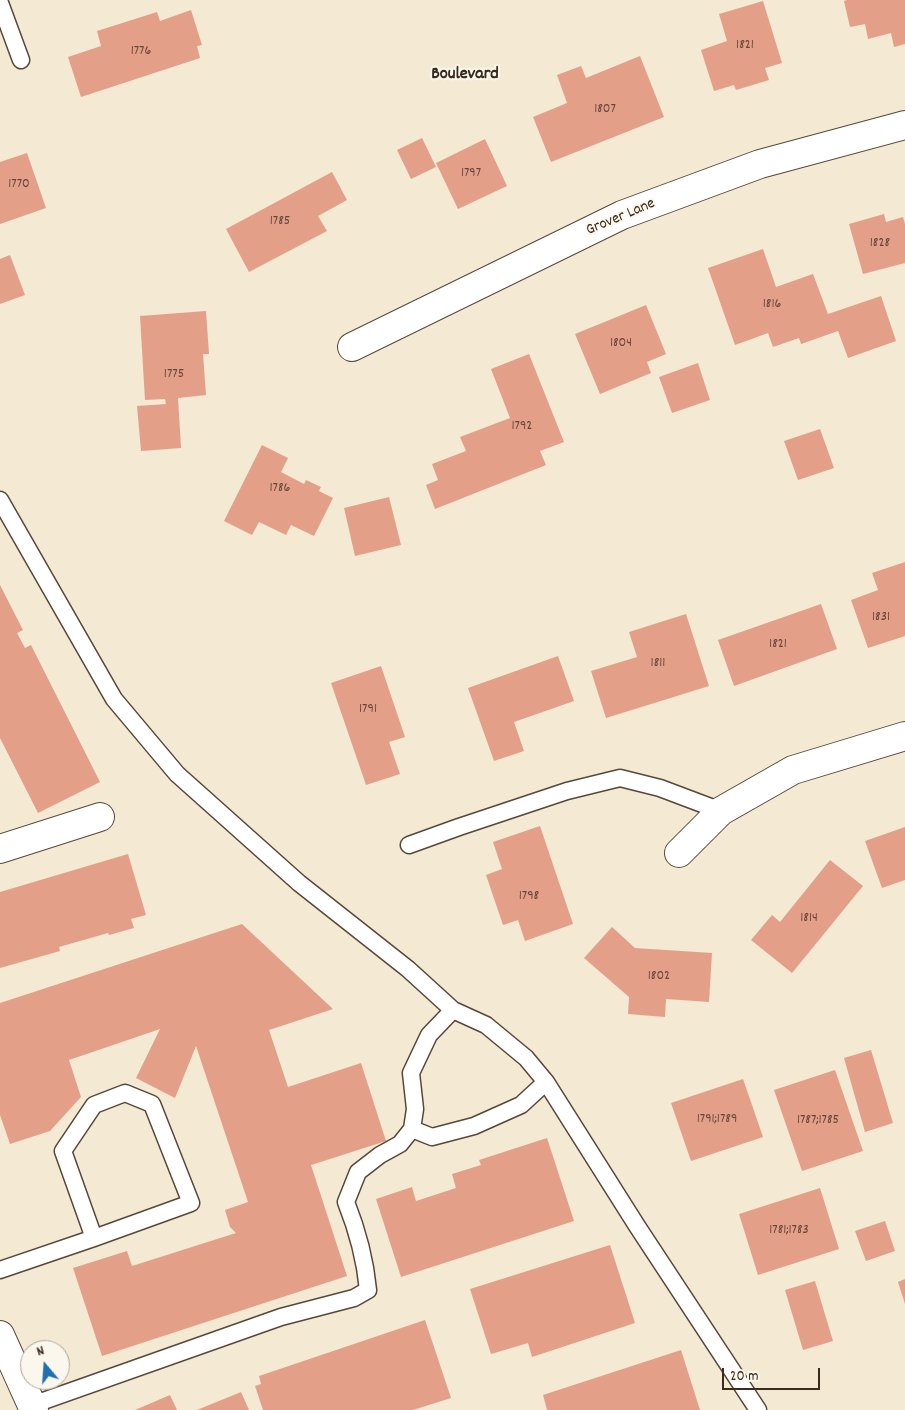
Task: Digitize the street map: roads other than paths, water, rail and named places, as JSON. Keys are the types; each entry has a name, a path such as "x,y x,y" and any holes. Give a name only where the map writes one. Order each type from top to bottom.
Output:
{"street":[{"name":"Grover Lane","path":"352,347 622,215 760,164 905,125"},
{"path":"679,853 721,811 793,770 905,736"},
{"path":"2,843 100,817"},
{"path":"0,1335 33,1408"}],"lane":[{"path":"0,3 21,60"},
{"path":"0,500 114,699 177,774 299,883 408,969 453,1010 486,1025 526,1058 546,1082 637,1226 758,1410"},
{"path":"409,845 558,794 620,778 660,788 721,811"},
{"path":"33,1408 281,1317 354,1298 368,1290 358,1232 346,1202 358,1172 380,1155 400,1144 412,1129 415,1109 411,1073 429,1035 453,1010"},
{"path":"412,1129 432,1137 474,1126 521,1105 546,1082"},
{"path":"0,1270 94,1238 191,1203 152,1104 125,1093 94,1105 63,1151 94,1238"}],"district":[{"name":"Boulevard","path":"465,76"}]}
